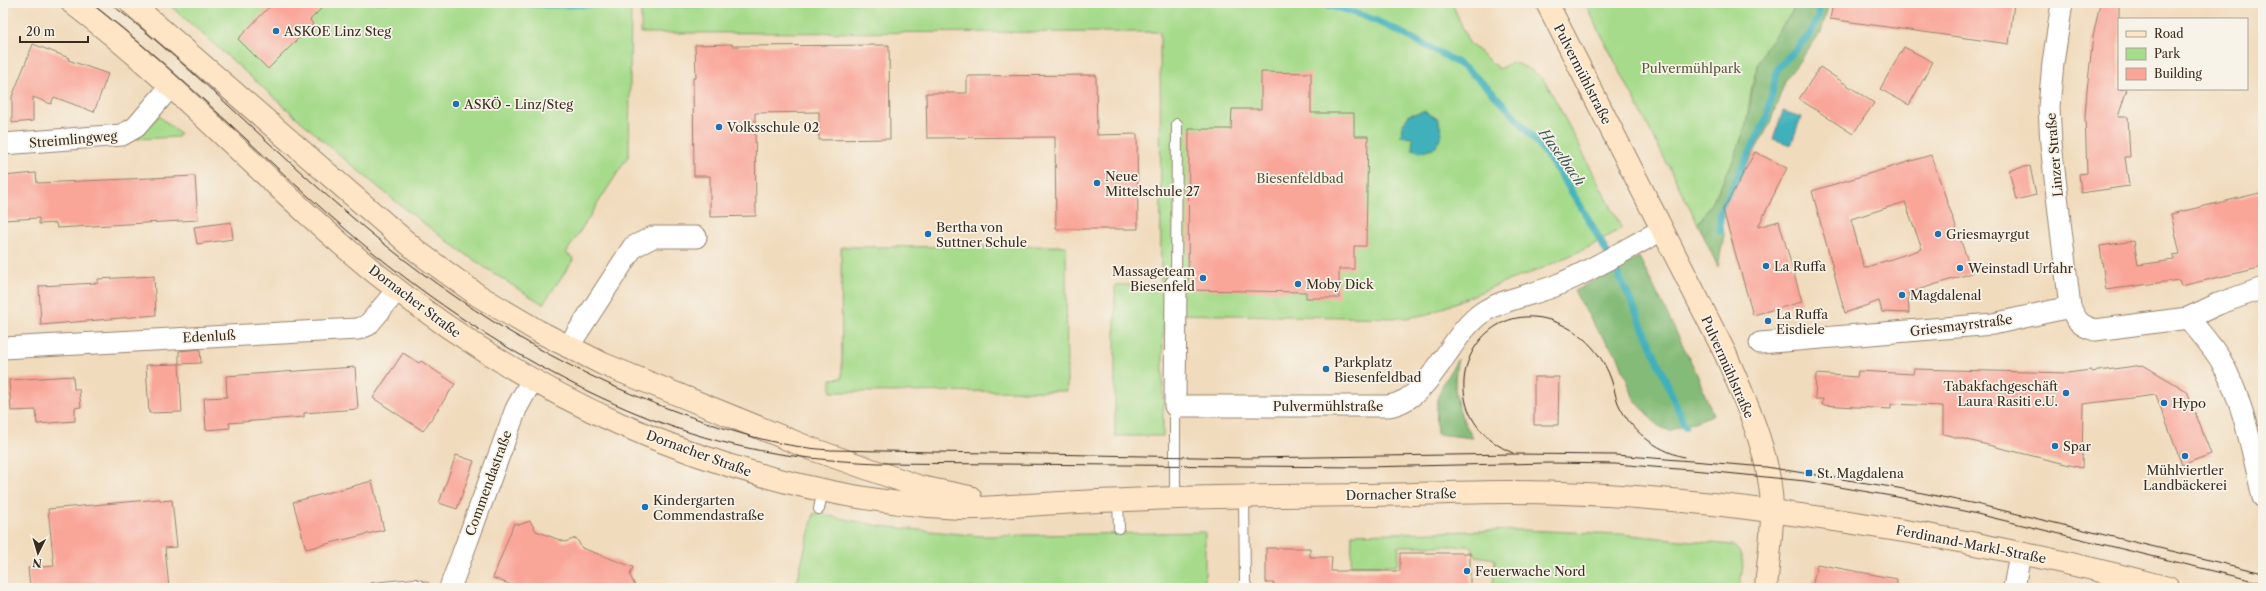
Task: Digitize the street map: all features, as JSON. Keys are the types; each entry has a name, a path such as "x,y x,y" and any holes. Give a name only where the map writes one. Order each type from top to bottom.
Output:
{"street":[{"name":"Dornacher Straße","path":"72,3 170,87 327,231 397,290 469,340 532,380 620,424 707,458 761,475 821,499 884,500 952,508 993,508 1175,498 1244,496 1542,493 1700,502 1772,511"},
{"name":"Dornacher Straße","path":"130,3 418,252 479,296 568,347 662,389 834,457 920,487 1029,505"},
{"name":"Pulvermühlstraße","path":"1547,3 1725,353 1739,385 1760,443 1768,477 1772,511 1766,588"},
{"name":"Linzer Straße","path":"2062,3 2053,63 2049,107 2051,144 2070,307"},
{"name":"Streimlingweg","path":"3,144 122,136 140,123 170,87"},
{"name":"Pulvermühlstraße","path":"1175,406 1395,405 1408,399 1425,383 1466,328 1484,312 1559,284 1662,230"},
{"path":"568,347 633,246 653,237 696,237"},
{"path":"1175,406 1176,284"},
{"path":"2070,307 2076,320 2083,326 2095,330 2188,318 2218,304 2263,288"},
{"name":"Edenluß","path":"3,348 358,328 368,325 397,290"},
{"name":"Griesmayrstraße","path":"1760,343 1994,324 2070,307"},
{"path":"2188,318 2220,359 2233,386 2242,411 2263,497"},
{"name":"Commendastraße","path":"450,588 516,409 532,380"},
{"path":"821,499 834,457"},
{"name":"Ferdinand-Markl-Straße","path":"1772,511 1885,527 2020,553 2094,569 2168,588"},
{"path":"2014,588 2020,553"}],"lane":[{"path":"1176,284 1177,124"},
{"path":"1175,406 1175,498"},
{"path":"1244,496 1245,583 1247,588"},
{"path":"1118,502 1119,528"},
{"path":"374,588 415,584 426,588"}],"green space":[{"name":"ASKÖ - Linz/Steg","path":"167,3 631,3 629,155 566,253 574,259 543,304 492,272 443,238 395,201 303,123"},
{"name":"Biesenfeldbad","path":"641,3 1452,3 1469,43 1499,69 1512,62 1532,71 1548,86 1622,228 1589,247 1536,271 1504,282 1429,314 1406,318 1163,314 1163,436 1115,436 1115,285 1161,285 1160,32 641,33"},
{"name":"Pulvermühlpark","path":"1585,3 1796,3 1792,12 1765,53 1756,71 1747,118 1739,146 1724,180 1698,224"},
{"path":"1796,3 1829,3 1821,32 1786,79 1769,125 1721,212 1724,235 1718,267 1698,224 1724,180 1739,146 1746,124 1758,64 1762,54 1770,41 1789,17"},
{"path":"159,116 180,134 178,137 137,139"},
{"path":"1066,246 1067,391 831,392 831,379 842,378 841,247"},
{"path":"1639,257 1696,372 1713,415 1669,431 1657,425 1634,399 1618,356 1597,330 1574,291"},
{"path":"1458,359 1455,390 1459,409 1473,438 1437,434 1437,402 1439,394 1446,378"},
{"path":"814,513 880,526 980,536 1205,532 1205,588 795,588"},
{"path":"1522,530 1620,534 1732,545 1740,554 1743,564 1739,588 1507,588 1506,585 1493,585 1495,559 1476,556 1471,546 1399,546 1398,565 1351,565 1352,534"}],"water":[{"path":"1424,111 1438,119 1442,133 1436,147 1420,152 1412,149 1413,137 1401,136 1402,126 1409,115"},
{"path":"1783,111 1801,117 1791,145 1773,139"}],"building":[{"name":"ASKOE Linz Steg","path":"273,3 327,3 310,20 313,24 268,69 238,39"},
{"path":"1833,3 2014,3 2009,44 1830,19"},
{"path":"2100,3 2119,3 2118,90 2127,90 2118,117 2128,117 2130,157 2125,157 2129,186 2081,193 2079,174 2087,173 2085,117 2093,37"},
{"path":"33,44 69,58 68,60 108,74 94,112 54,97 51,104 33,97 33,121 12,123 12,97"},
{"path":"732,44 732,46 889,45 890,139 819,140 819,112 755,113 756,216 710,217 710,176 694,176 693,78 696,78 695,45"},
{"path":"1904,47 1933,62 1909,105 1880,89"},
{"path":"1820,67 1874,103 1853,134 1799,99"},
{"path":"1261,72 1311,73 1311,113 1354,113 1354,136 1368,136 1366,246 1354,246 1354,269 1339,269 1339,298 1306,298 1306,292 1188,290 1189,129 1231,129 1232,109 1261,109"},
{"name":"Neue Mittelschule 27","path":"1096,75 1097,135 1137,134 1138,229 1056,229 1055,137 927,138 926,93 967,93 967,76"},
{"path":"1755,152 1787,168 1758,227 1779,221 1802,302 1753,315 1723,210"},
{"name":"Griesmayrgut","path":"1931,155 1972,273 1908,293 1909,313 1882,312 1879,301 1845,313 1812,191","holes":["1905,202 1922,249 1864,268 1851,219"]},
{"path":"2030,166 2036,195 2016,200 2009,170"},
{"path":"36,173 37,183 195,176 198,220 57,228 56,223 39,224 39,218 3,220 3,176"},
{"path":"2260,193 2263,206 2263,267 2181,286 2179,280 2106,290 2100,246 2134,241 2138,265 2174,260 2173,255 2180,254 2171,214"},
{"path":"231,222 233,239 197,244 194,227"},
{"path":"154,276 156,315 41,325 39,286 98,283 98,279"},
{"path":"200,349 201,363 179,364 179,351"},
{"path":"403,353 419,363 421,361 455,384 423,431 373,398"},
{"path":"179,364 182,412 149,413 146,365"},
{"path":"2143,365 2187,391 2211,454 2182,465 2156,395 2083,404 2082,468 1943,434 1943,406 1891,404 1891,409 1822,405 1823,399 1815,399 1816,374 1857,377 1858,371 1913,374 1914,369 2067,373 2091,370 2091,372"},
{"path":"355,367 358,409 304,413 304,417 229,423 230,428 206,430 204,398 227,397 226,376"},
{"path":"73,376 74,389 79,389 81,407 75,408 75,421 37,424 36,410 11,411 9,380"},
{"path":"1534,377 1559,377 1558,425 1534,425"},
{"path":"456,455 474,461 457,509 439,503"},
{"path":"372,481 384,530 306,549 293,502"},
{"path":"160,499 161,501 172,500 177,547 165,548 169,588 30,588 28,568 54,566 48,509"},
{"path":"530,521 536,531 565,542 576,538 582,548 633,567 630,575 636,588 520,588 493,578 514,523 519,525"},
{"path":"1266,548 1310,548 1310,557 1332,557 1331,571 1400,571 1400,553 1470,553 1470,588 1274,588 1274,583 1266,583"},
{"path":"1817,564 1897,579 1897,588 1812,588"}],"waterway":[{"name":"Haselbach","path":"516,3 552,5 766,3"},
{"name":"Haselbach","path":"1315,3 1353,12 1377,21 1445,56 1476,77 1513,114 1545,153 1574,196 1600,240 1645,332 1685,427"},
{"path":"1720,231 1720,212 1767,117 1777,69 1810,34 1818,17 1820,3"}],"tram line":[{"path":"91,3 160,60 324,211 399,273 444,306 490,337 539,366 589,392 640,415 691,433 743,447 810,458 878,463 1364,467 1551,463 1615,464 1716,472 1805,481 1897,497 1973,513 2263,583"},
{"path":"110,3 208,86 302,174 367,230 402,258 474,310 551,355 631,394 711,424 750,436 790,445 831,450 1248,458 1515,454 1615,455 1766,467 1898,488 1976,504 2263,573"},
{"path":"1513,453 1485,435 1469,413 1464,388 1467,363 1479,342 1497,325 1521,317 1550,320 1561,324 1588,342 1607,369 1618,403 1629,422 1645,438 1654,444 1673,454 1684,457"}],"place":[{"name":"ASKOE Linz Steg","path":"276,31"},
{"name":"ASKÖ - Linz/Steg","path":"456,104"},
{"name":"Volksschule 02","path":"719,127"},
{"name":"Neue Mittelschule 27","path":"1097,183"},
{"name":"Bertha von Suttner Schule","path":"928,234"},
{"name":"Griesmayrgut","path":"1938,234"},
{"name":"La Ruffa","path":"1766,266"},
{"name":"Weinstadl Urfahr","path":"1960,268"},
{"name":"Massageteam Biesenfeld","path":"1203,278"},
{"name":"Moby Dick","path":"1298,284"},
{"name":"Magdalenal","path":"1902,295"},
{"name":"La Ruffa Eisdiele","path":"1768,321"},
{"name":"Parkplatz Biesenfeldbad","path":"1326,369"},
{"name":"Tabakfachgeschäft Laura Rasiti e.U.","path":"2066,393"},
{"name":"Hypo","path":"2164,403"},
{"name":"Spar","path":"2055,446"},
{"name":"Mühlviertler Landbäckerei","path":"2185,456"},
{"name":"St. Magdalena","path":"1809,473"},
{"name":"Kindergarten Commendastraße","path":"645,507"},
{"name":"Feuerwache Nord","path":"1467,571"}]}
